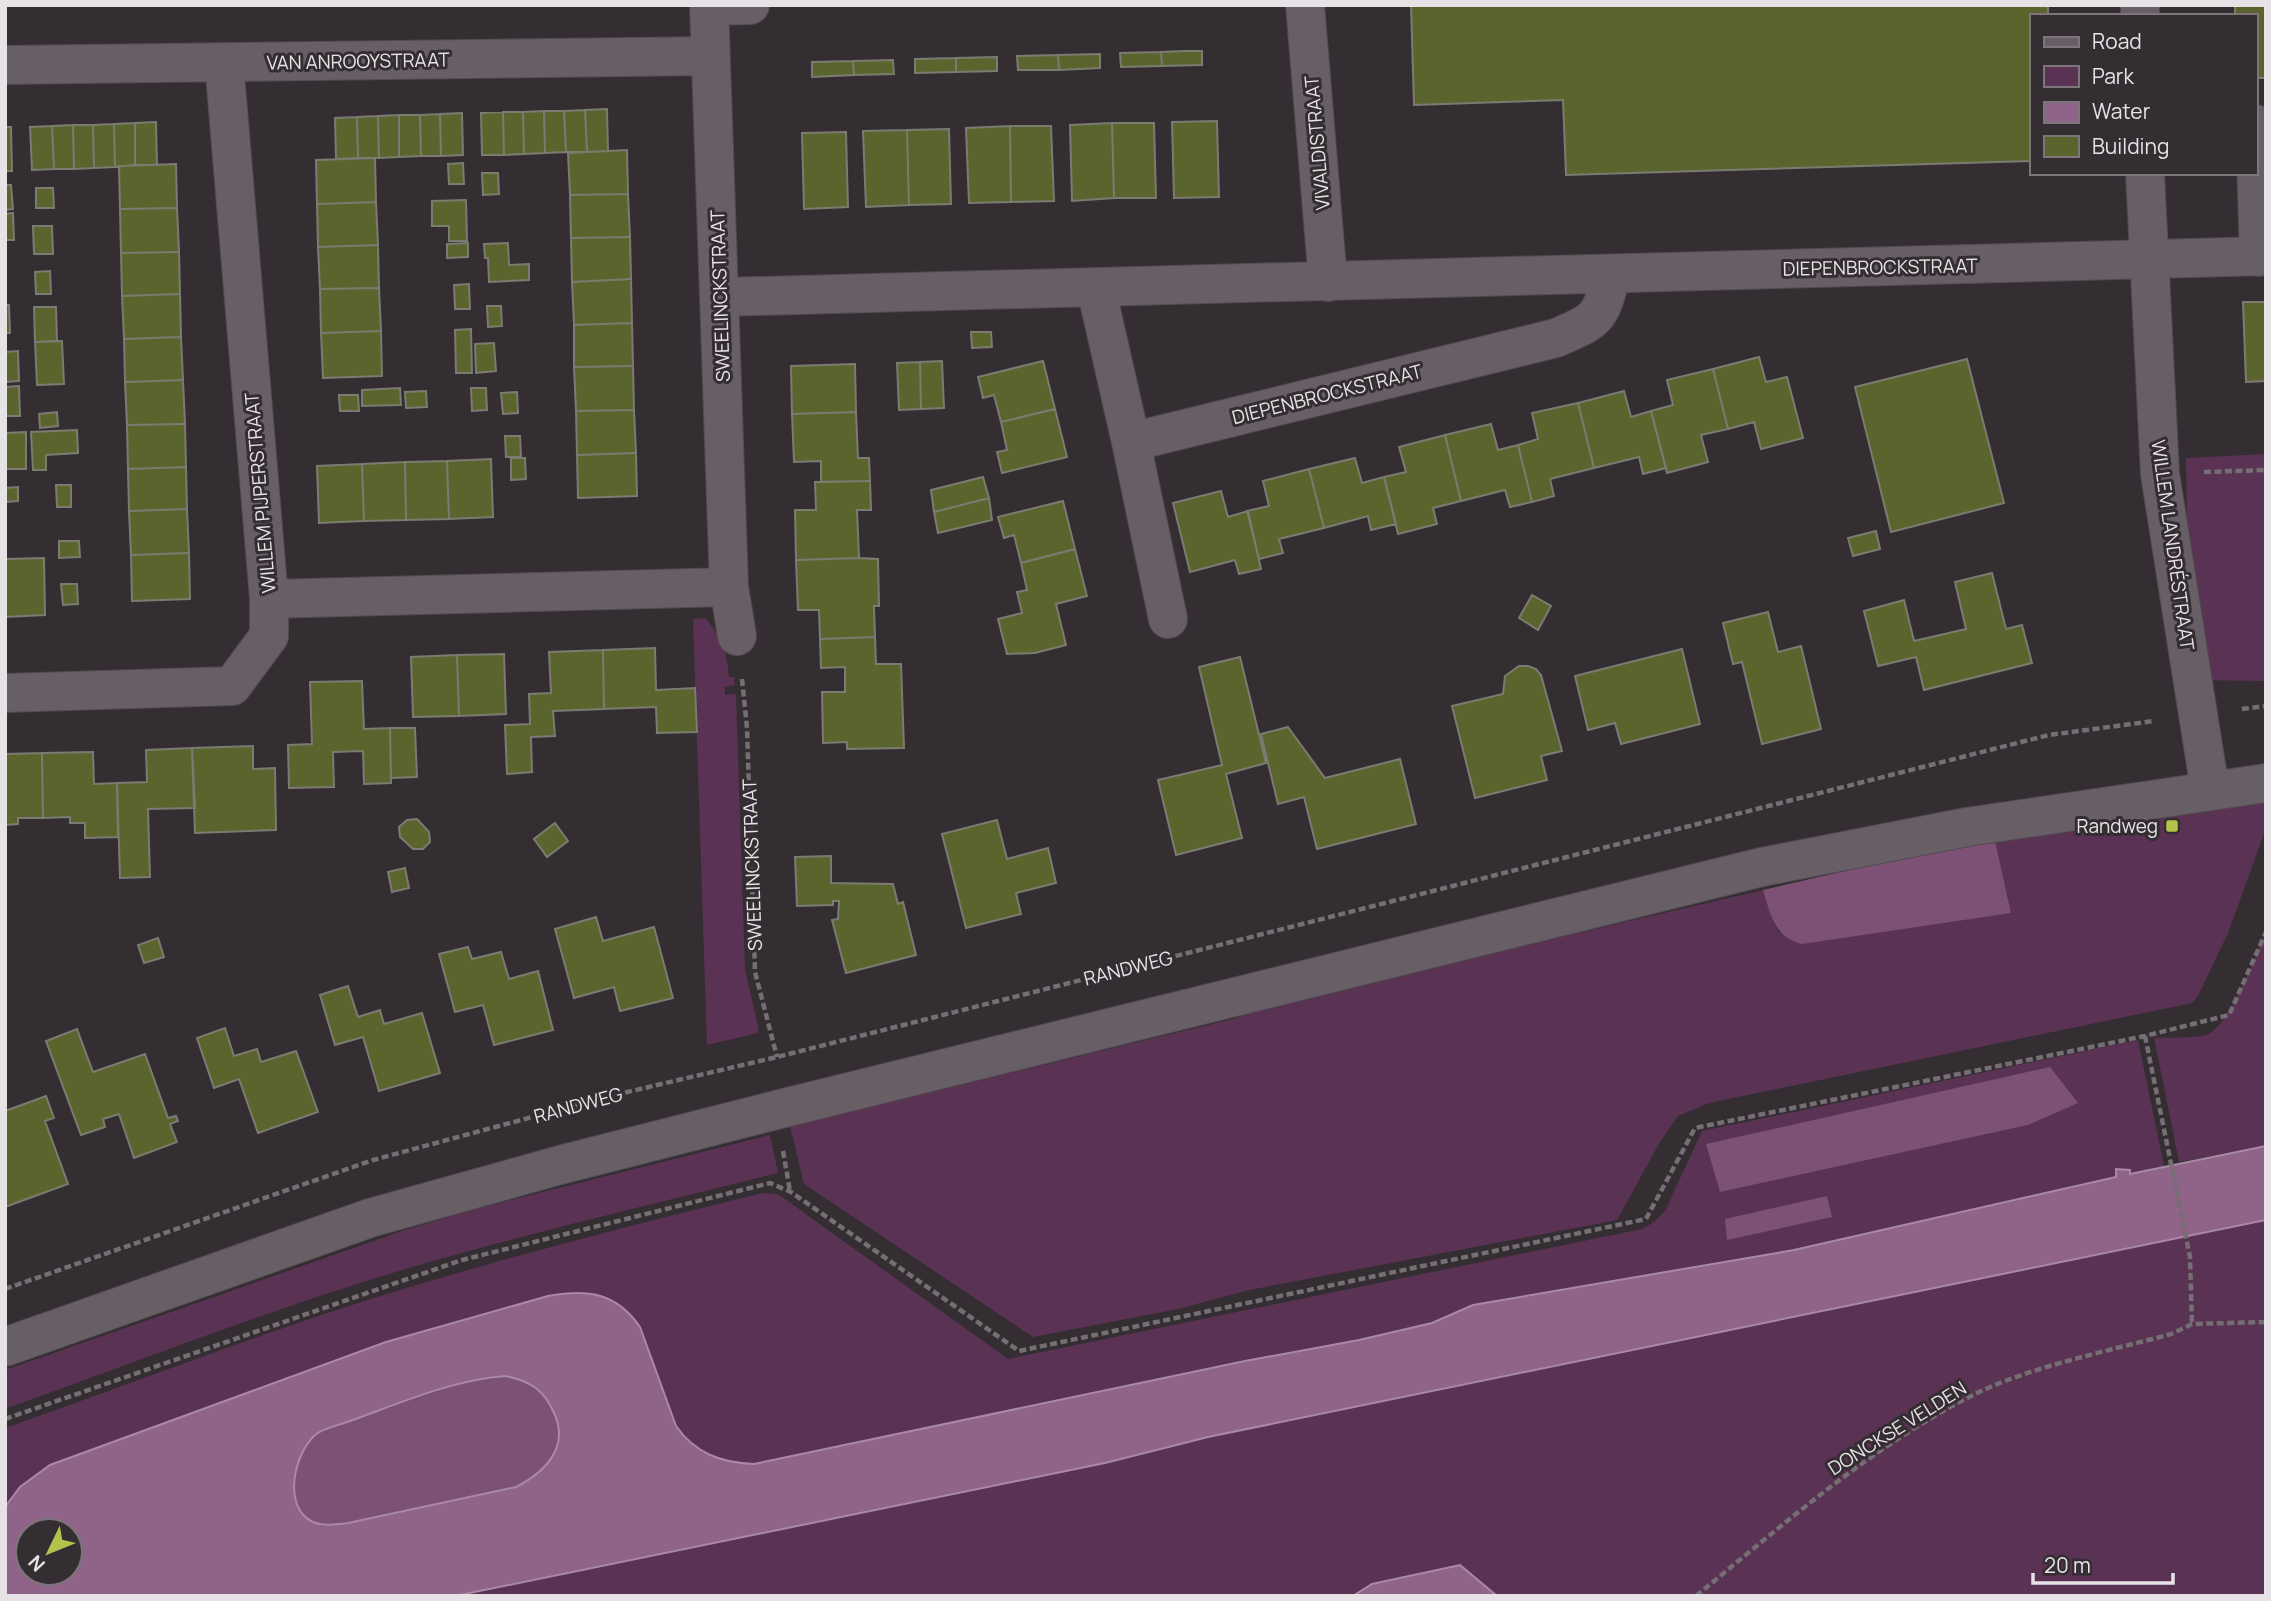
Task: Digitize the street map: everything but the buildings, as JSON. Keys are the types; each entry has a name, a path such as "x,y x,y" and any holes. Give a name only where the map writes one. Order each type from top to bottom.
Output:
{"street":[{"path":"709,6 750,5"},
{"name":"VIVALDISTRAAT","path":"1305,5 1328,282"},
{"name":"SWEELINCKSTRAAT","path":"709,6 729,587 737,636"},
{"name":"VAN ANROOYSTRAAT","path":"5,65 710,57"},
{"name":"WILLEM PIJPERSTRAAT","path":"5,693 232,686 269,636 269,599 224,62"},
{"path":"2257,161 2262,256"},
{"name":"WILLEM LANDRÉSTRAAT","path":"2145,175 2160,474 2210,790"},
{"name":"DIEPENBROCKSTRAAT","path":"720,297 2262,256"},
{"name":"DIEPENBROCKSTRAAT","path":"1131,442 1556,338 1585,326 1602,311 1612,274"},
{"path":"1096,288 1168,619"},
{"path":"269,599 729,587"},
{"path":"5,1347 370,1218 560,1165 762,1114 1762,867 1967,827 2266,783"}],"path":[{"path":"2160,474 2266,470"},
{"name":"SWEELINCKSTRAAT","path":"737,636 747,728 755,972 777,1057"},
{"name":"RANDWEG","path":"5,1289 373,1160 610,1096 777,1057 2049,735 2266,706"},
{"path":"5,1419 462,1260 771,1183 791,1192 1018,1351 1646,1219 1695,1128 2145,1036 2228,1015 2266,932"},
{"path":"2145,1036 2190,1257 2192,1324"},
{"name":"DONCKSE VELDEN","path":"1696,1596 1844,1476 1957,1404 2016,1377 2171,1334 2192,1324 2266,1322"}],"green space":[{"path":"2266,454 2266,681 2189,680 2186,458"},
{"path":"705,618 723,645 729,677 734,677 735,685 725,687 725,695 736,694 745,970 758,1026 758,1033 707,1045 693,619"},
{"path":"2266,791 2266,828 2228,933 2198,996 2192,1003 1709,1103 1678,1116 1660,1142 1617,1220 1249,1290 1178,1309 1033,1337 804,1184 790,1126 1233,1019 1277,1003 1763,890 1779,932 2011,913 1994,836"},
{"path":"2266,929 2266,1146 2179,1162 2154,1038 2204,1036 2217,1028 2242,986"},
{"path":"2138,1040 2164,1166 1794,1250 1473,1305 1432,1323 1359,1340 1245,1361 753,1465 713,1457 702,1452 683,1436 676,1426 640,1327 630,1316 610,1302 588,1293 563,1293 83,1452 30,1479 12,1496 5,1507 5,1428 263,1335 400,1290 555,1246 763,1193 778,1194 1008,1359 1642,1229 1665,1211 1702,1131","holes":["2077,1103 2028,1125 1720,1192","1827,1196 1831,1217 1727,1239"]},
{"path":"770,1135 778,1173 547,1230 409,1268 257,1318 5,1409 5,1370 405,1230 483,1207"},
{"path":"2266,1220 2266,1596 1497,1596 1460,1565 1372,1584 1353,1596 455,1596 1105,1463 1208,1437"}],"shaded area":[{"path":"1994,836 2011,913 1802,944 1779,930 1771,916 1763,890"},
{"path":"2050,1067 2078,1103 2028,1125 1720,1192 1706,1144"},
{"path":"1827,1196 1832,1217 1727,1240 1725,1219"},
{"path":"505,1376 529,1384 541,1393 550,1405 558,1425 559,1437 552,1457 527,1481 516,1487 348,1523 320,1524 311,1521 302,1513 294,1492 297,1466 315,1435 446,1387"}],"water":[{"path":"2266,1146 2266,1220 1208,1437 1105,1463 455,1596 5,1596 5,1507 20,1487 50,1465 386,1342 548,1296 588,1294 611,1300 621,1306 640,1327 676,1426 683,1435 710,1455 754,1464 1245,1361 1359,1340 1432,1323 1473,1305 1794,1250 2116,1177 2116,1169 2130,1170 2130,1174","holes":["505,1376 536,1388 546,1398 554,1413 559,1437 552,1457 527,1481 516,1487 348,1523 320,1524 311,1521 302,1513 294,1492 297,1466 308,1443 318,1433 465,1382"]},
{"path":"1460,1565 1497,1596 1353,1596 1372,1584"}],"place":[{"name":"Randweg","path":"2172,826"}]}
